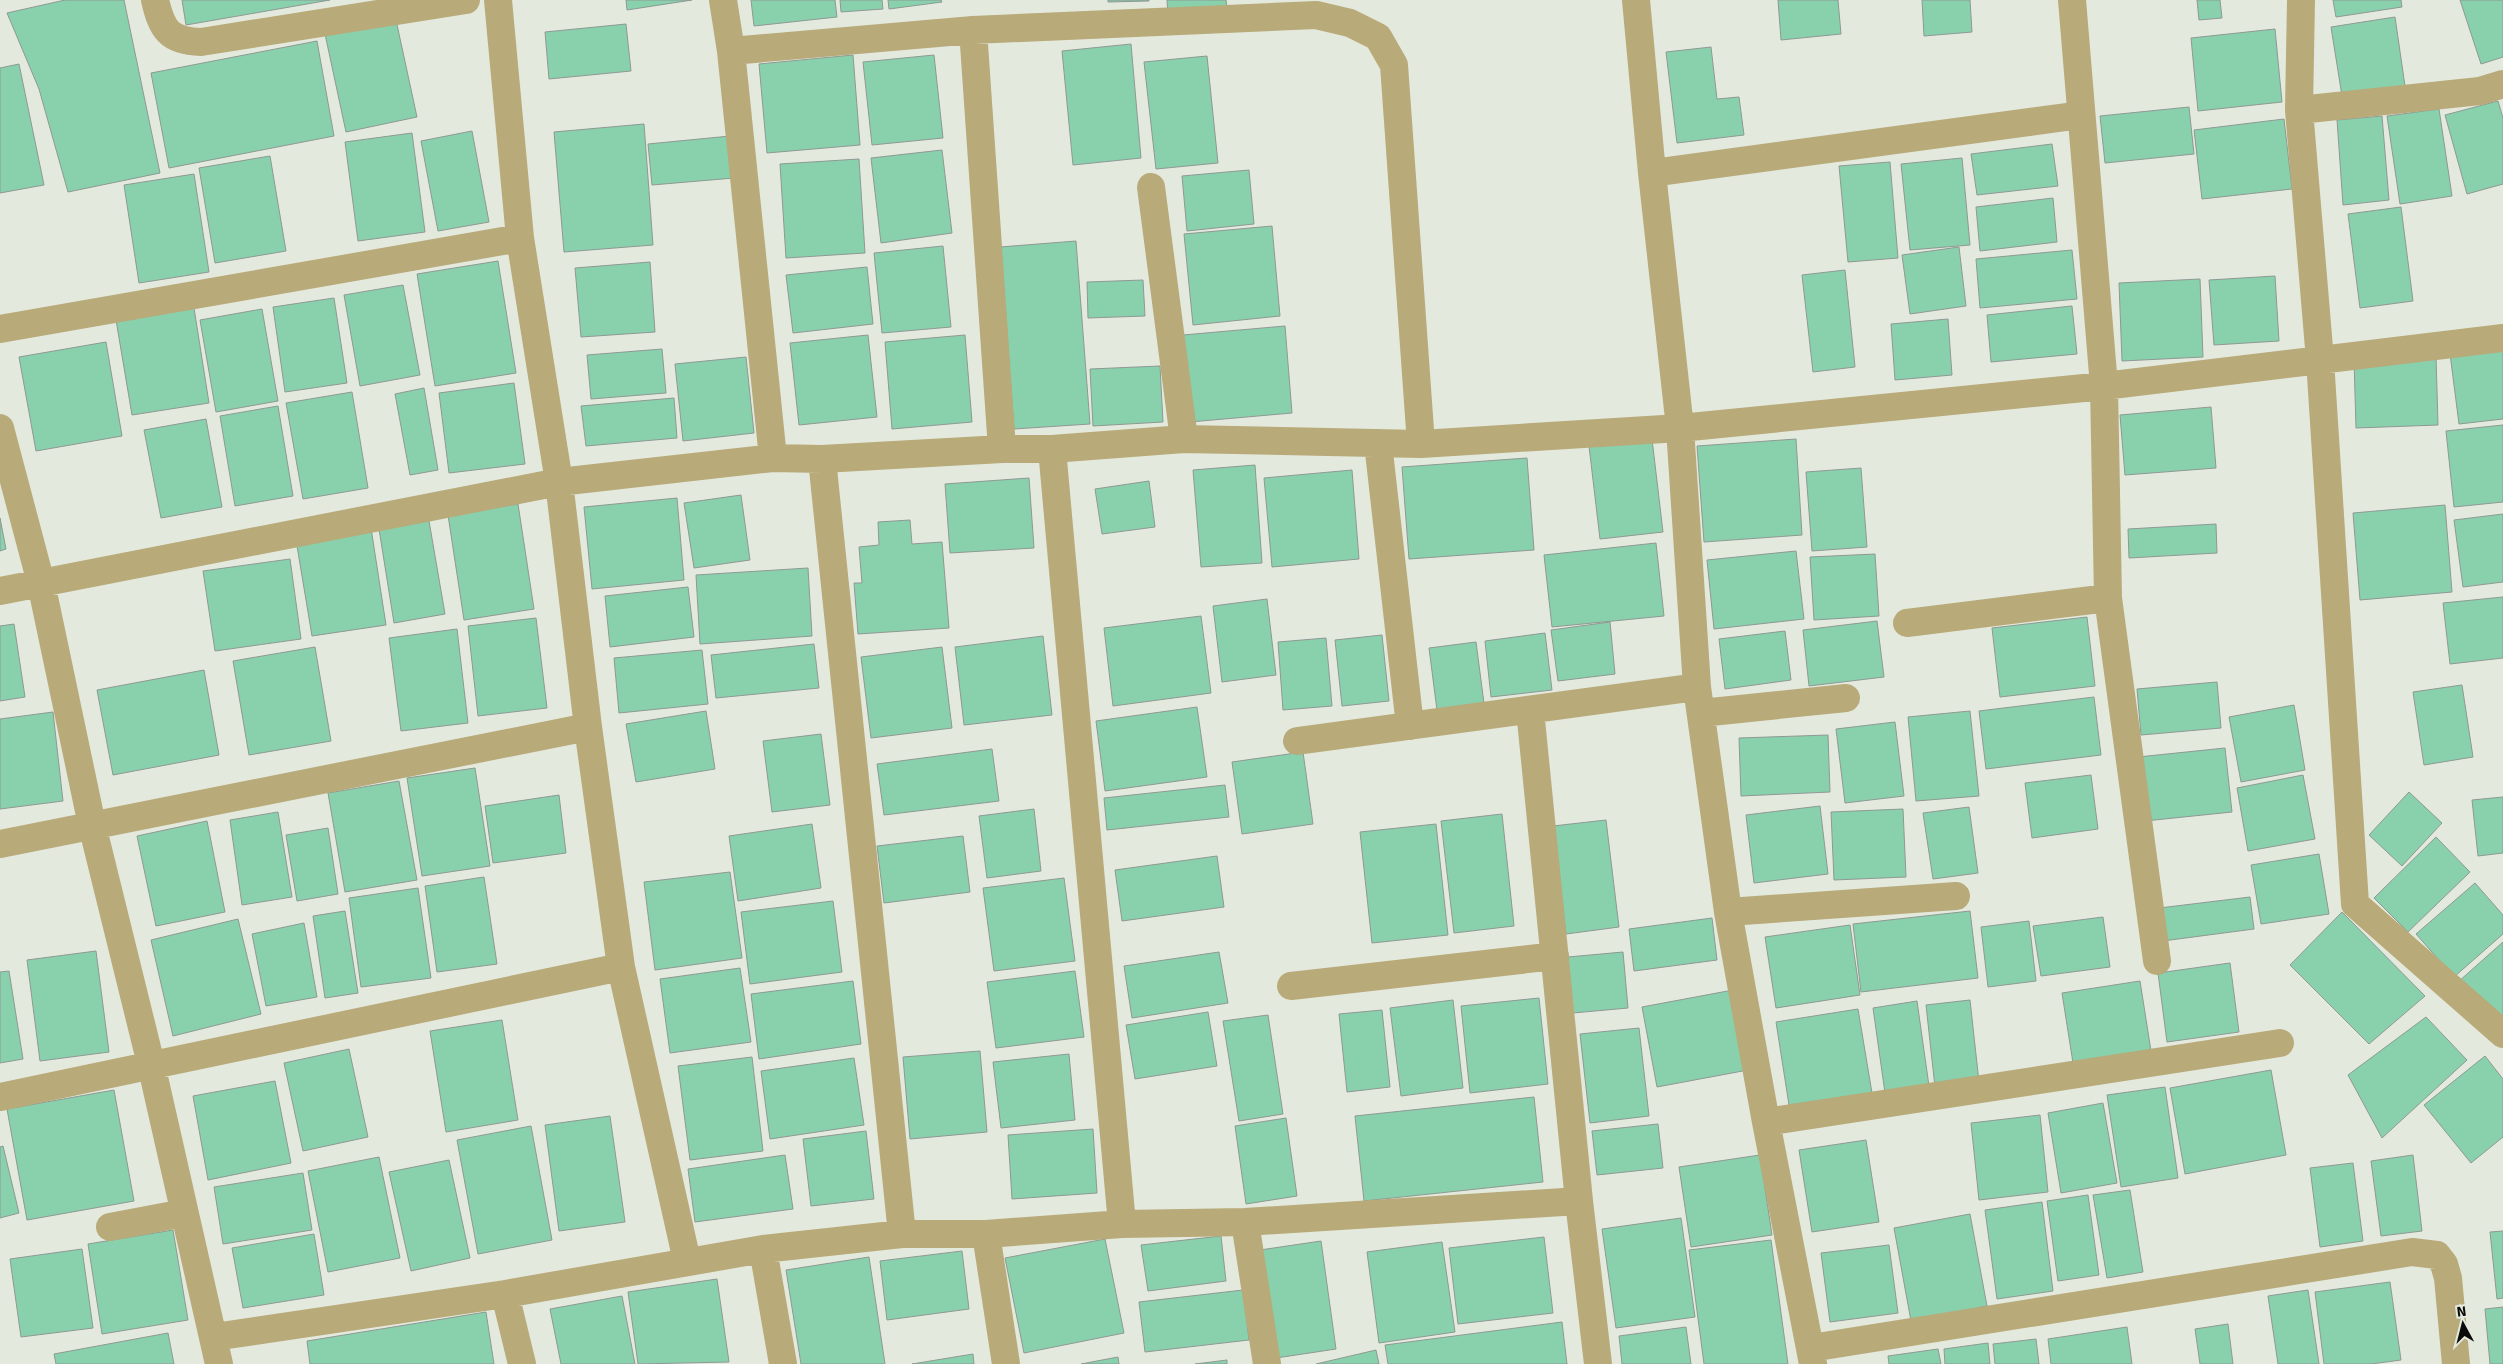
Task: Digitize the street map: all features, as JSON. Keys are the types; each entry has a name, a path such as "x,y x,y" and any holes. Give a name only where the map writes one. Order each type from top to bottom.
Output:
{"street":[{"path":"155,0 160,22 172,36 187,41 201,42 466,0"},
{"path":"498,0 520,238 559,482 588,727 622,967 687,1261"},
{"path":"724,0 731,51 773,458"},
{"path":"1636,0 1652,173 1680,428 1699,700 1728,912 1766,1122 1812,1356 2412,1252 2424,1252 2437,1255 2444,1264 2448,1278 2456,1364"},
{"path":"2072,0 2104,386 2108,598 2157,961"},
{"path":"2301,0 2299,110 2320,360 2355,904 2503,1034"},
{"path":"731,51 973,30 1317,7 1378,37 1394,66 1421,444"},
{"path":"973,30 1002,449"},
{"path":"2299,110 2480,91 2503,84"},
{"path":"1652,173 2081,115"},
{"path":"1151,187 1184,439"},
{"path":"0,329 520,238"},
{"path":"0,591 559,482 773,458 822,459 1002,449 1052,449 1184,439 1421,444 1680,428 2104,386 2503,338"},
{"path":"0,428 41,584 92,825 151,1064 219,1364"},
{"path":"1378,443 1410,726"},
{"path":"1052,449 1122,1224"},
{"path":"822,459 902,1234"},
{"path":"1907,623 2108,598"},
{"path":"1297,741 1530,710 1699,700 1846,698"},
{"path":"1530,710 1579,1202 1598,1364"},
{"path":"0,844 588,727"},
{"path":"1728,912 1956,896"},
{"path":"1291,986 1555,956"},
{"path":"0,1098 151,1064 622,967"},
{"path":"1766,1122 2280,1043"},
{"path":"214,1337 505,1294 763,1249 902,1234 986,1234 1122,1224 1244,1222 1579,1202"},
{"path":"110,1227 184,1213"},
{"path":"1244,1222 1267,1364"},
{"path":"986,1234 1006,1364"},
{"path":"763,1249 783,1364"},
{"path":"505,1294 522,1364"}],"building":[{"path":"65,0 124,0 160,173 68,192 39,89 7,13"},
{"path":"182,0 330,0 186,25"},
{"path":"626,0 692,0 627,10"},
{"path":"751,0 835,0 837,17 754,26"},
{"path":"840,0 882,0 883,9 841,12"},
{"path":"888,0 941,0 942,2 889,9"},
{"path":"1108,0 1149,0 1149,1 1108,2"},
{"path":"1167,0 1226,0 1227,8 1168,15"},
{"path":"1778,0 1838,0 1841,34 1781,40"},
{"path":"1922,0 1970,0 1972,32 1924,36"},
{"path":"2197,0 2220,0 2222,18 2199,20"},
{"path":"2333,0 2401,0 2402,7 2336,17"},
{"path":"2460,0 2503,0 2503,57 2481,64"},
{"path":"2395,17 2405,86 2342,96 2331,27"},
{"path":"396,20 417,117 346,132 325,34"},
{"path":"626,24 631,71 549,79 545,32"},
{"path":"2275,29 2282,102 2198,111 2191,38"},
{"path":"317,41 334,136 169,168 151,73"},
{"path":"1131,44 1141,158 1073,165 1062,51"},
{"path":"1711,47 1717,99 1739,97 1744,135 1677,143 1666,52"},
{"path":"853,55 860,145 767,153 759,64"},
{"path":"934,55 943,138 872,145 863,62"},
{"path":"1207,56 1218,163 1156,169 1144,62"},
{"path":"19,64 44,185 0,193 0,68"},
{"path":"2498,101 2503,118 2503,184 2467,194 2445,115"},
{"path":"2189,107 2194,154 2105,163 2100,116"},
{"path":"2439,109 2452,196 2400,204 2387,116"},
{"path":"2382,116 2389,200 2343,205 2337,120"},
{"path":"2284,119 2292,189 2202,199 2194,130"},
{"path":"644,124 653,245 564,252 554,132"},
{"path":"472,131 489,222 438,231 421,141"},
{"path":"412,133 425,232 358,241 345,142"},
{"path":"730,136 734,178 652,185 648,144"},
{"path":"2052,144 2058,186 1977,195 1971,154"},
{"path":"942,150 952,233 881,243 871,158"},
{"path":"270,156 286,251 215,263 199,168"},
{"path":"1962,158 1970,245 1910,250 1901,164"},
{"path":"859,159 865,253 786,258 780,164"},
{"path":"1890,162 1898,258 1848,262 1839,166"},
{"path":"1249,170 1254,224 1187,231 1182,176"},
{"path":"194,174 209,272 139,283 124,185"},
{"path":"2053,198 2057,242 1980,251 1976,207"},
{"path":"2401,207 2413,301 2360,308 2348,214"},
{"path":"1272,226 1280,316 1193,325 1184,234"},
{"path":"1076,241 1090,424 1014,429 1000,247"},
{"path":"943,246 951,327 882,333 874,253"},
{"path":"1959,247 1966,306 1910,314 1902,255"},
{"path":"2072,250 2077,299 1980,308 1976,259"},
{"path":"498,261 516,373 435,386 417,274"},
{"path":"650,262 655,332 581,337 575,268"},
{"path":"867,267 873,324 793,333 786,275"},
{"path":"1845,270 1855,367 1813,372 1802,275"},
{"path":"2275,276 2279,341 2214,345 2209,280"},
{"path":"2200,279 2203,357 2122,361 2119,283"},
{"path":"1143,280 1145,316 1088,318 1087,282"},
{"path":"403,285 420,375 360,386 344,295"},
{"path":"334,298 347,383 285,392 273,307"},
{"path":"2072,306 2077,354 1991,362 1987,315"},
{"path":"194,308 209,403 132,415 116,320"},
{"path":"262,309 278,401 216,412 200,320"},
{"path":"1948,319 1952,375 1895,380 1891,324"},
{"path":"1285,326 1292,413 1190,422 1183,335"},
{"path":"868,335 877,417 799,425 790,343"},
{"path":"965,335 972,422 892,429 885,342"},
{"path":"2503,340 2503,419 2459,424 2449,346"},
{"path":"106,342 122,436 36,451 19,357"},
{"path":"662,349 666,393 591,399 587,355"},
{"path":"2436,356 2438,425 2356,428 2354,359"},
{"path":"746,357 754,433 683,441 675,364"},
{"path":"1160,366 1163,422 1093,426 1090,369"},
{"path":"514,383 525,464 449,473 439,393"},
{"path":"424,388 438,470 410,475 395,394"},
{"path":"352,392 368,488 303,499 286,403"},
{"path":"674,398 677,438 586,446 581,406"},
{"path":"278,406 293,496 235,506 220,416"},
{"path":"2211,407 2216,468 2125,475 2120,415"},
{"path":"206,419 222,507 161,518 144,430"},
{"path":"2503,425 2503,502 2454,507 2446,431"},
{"path":"1652,439 1663,532 1600,539 1589,446"},
{"path":"1796,439 1802,535 1704,542 1697,446"},
{"path":"1527,458 1534,550 1409,559 1402,467"},
{"path":"1255,465 1262,563 1201,567 1193,470"},
{"path":"1861,468 1867,547 1812,551 1806,472"},
{"path":"1352,470 1359,559 1272,567 1264,478"},
{"path":"1029,478 1034,548 950,553 945,484"},
{"path":"1149,481 1155,527 1102,534 1095,489"},
{"path":"741,495 750,560 694,568 684,503"},
{"path":"677,498 684,580 592,589 584,507"},
{"path":"518,504 534,609 464,620 448,515"},
{"path":"2445,505 2452,592 2360,600 2353,513"},
{"path":"2503,514 2503,582 2463,587 2454,520"},
{"path":"0,518 6,549 0,551"},
{"path":"910,520 912,544 942,542 949,628 858,634 854,583 862,583 859,547 879,545 878,522"},
{"path":"429,521 445,614 394,623 379,529"},
{"path":"2216,524 2217,553 2129,558 2128,529"},
{"path":"371,528 386,625 312,636 296,540"},
{"path":"1656,543 1664,616 1552,627 1544,555"},
{"path":"1796,551 1804,619 1714,629 1707,560"},
{"path":"1875,554 1879,616 1814,620 1810,557"},
{"path":"290,559 301,639 215,651 203,571"},
{"path":"808,568 812,636 700,644 696,575"},
{"path":"688,587 694,637 610,647 605,596"},
{"path":"2503,597 2503,658 2450,664 2443,603"},
{"path":"1267,599 1276,675 1222,682 1213,606"},
{"path":"1201,616 1211,693 1113,706 1104,628"},
{"path":"2087,617 2095,686 2000,697 1992,628"},
{"path":"536,618 547,708 478,716 468,626"},
{"path":"1877,621 1884,677 1809,686 1803,630"},
{"path":"1610,622 1615,674 1558,681 1551,630"},
{"path":"14,624 25,697 0,701 0,626"},
{"path":"457,629 468,723 401,731 389,638"},
{"path":"1785,631 1791,680 1725,689 1719,639"},
{"path":"1545,633 1552,690 1491,697 1485,641"},
{"path":"1382,635 1389,701 1342,706 1335,640"},
{"path":"1043,636 1052,715 964,725 955,647"},
{"path":"1326,638 1332,706 1283,710 1278,642"},
{"path":"1476,642 1485,711 1438,718 1429,648"},
{"path":"814,644 819,688 716,698 711,655"},
{"path":"315,647 331,741 249,755 233,661"},
{"path":"942,647 952,728 871,738 861,657"},
{"path":"702,650 708,704 619,713 614,658"},
{"path":"204,670 219,755 113,775 97,690"},
{"path":"2217,682 2221,728 2141,735 2137,689"},
{"path":"2462,685 2473,757 2424,765 2413,692"},
{"path":"2094,697 2101,755 1986,769 1979,711"},
{"path":"2294,705 2305,770 2241,782 2229,717"},
{"path":"1197,707 1207,777 1105,791 1096,721"},
{"path":"706,711 715,769 636,782 626,724"},
{"path":"1970,711 1979,796 1916,801 1908,717"},
{"path":"53,712 63,801 0,809 0,719"},
{"path":"1895,722 1904,796 1845,803 1836,729"},
{"path":"821,734 830,805 772,812 763,741"},
{"path":"1828,735 1830,792 1741,796 1739,738"},
{"path":"2225,748 2232,812 2145,821 2138,757"},
{"path":"992,749 999,801 884,815 877,764"},
{"path":"1303,752 1313,824 1242,834 1232,762"},
{"path":"475,768 490,866 422,876 407,778"},
{"path":"2091,775 2098,829 2032,838 2025,783"},
{"path":"2303,775 2315,839 2248,851 2237,788"},
{"path":"399,781 417,880 345,892 328,793"},
{"path":"1225,785 1229,817 1107,830 1104,798"},
{"path":"2409,792 2442,823 2402,866 2369,835"},
{"path":"559,795 566,853 493,863 485,806"},
{"path":"2503,797 2503,853 2478,856 2472,800"},
{"path":"1820,806 1828,874 1754,883 1746,815"},
{"path":"1969,807 1978,873 1933,879 1923,813"},
{"path":"1034,809 1041,871 987,878 979,816"},
{"path":"1903,809 1906,877 1834,880 1831,812"},
{"path":"278,812 292,897 242,905 230,820"},
{"path":"1502,814 1514,926 1454,933 1441,821"},
{"path":"1606,820 1619,927 1566,934 1553,826"},
{"path":"207,821 225,912 156,926 137,836"},
{"path":"812,824 821,888 738,901 729,836"},
{"path":"1436,824 1448,935 1372,943 1360,832"},
{"path":"328,828 338,894 297,901 286,835"},
{"path":"963,836 970,892 884,903 877,846"},
{"path":"2436,837 2470,872 2408,932 2374,898"},
{"path":"2319,854 2329,914 2261,924 2251,865"},
{"path":"1217,856 1224,907 1122,921 1115,870"},
{"path":"730,872 742,958 655,970 644,882"},
{"path":"484,877 497,964 437,972 425,886"},
{"path":"1064,878 1075,961 994,971 983,888"},
{"path":"2475,883 2503,915 2503,934 2454,977 2416,934"},
{"path":"418,888 431,978 361,987 349,898"},
{"path":"2250,897 2254,929 2155,942 2151,909"},
{"path":"833,901 842,972 750,984 741,912"},
{"path":"345,911 358,993 325,998 313,916"},
{"path":"1970,911 1978,978 1861,992 1853,924"},
{"path":"2342,912 2425,996 2369,1044 2290,965"},
{"path":"2103,917 2110,967 2041,976 2033,926"},
{"path":"1712,918 1717,960 1634,971 1629,929"},
{"path":"238,919 261,1014 173,1036 151,940"},
{"path":"2029,921 2036,981 1988,987 1981,927"},
{"path":"304,923 317,997 266,1006 252,934"},
{"path":"1850,925 1860,995 1776,1008 1765,937"},
{"path":"2503,942 2503,1024 2458,982"},
{"path":"96,951 109,1052 40,1061 27,960"},
{"path":"1219,952 1228,1003 1132,1018 1124,966"},
{"path":"1623,952 1628,1008 1573,1013 1568,957"},
{"path":"2230,963 2239,1032 2167,1042 2158,973"},
{"path":"740,968 751,1042 670,1053 660,979"},
{"path":"9,971 23,1059 0,1063 0,972"},
{"path":"1075,971 1084,1037 996,1048 987,982"},
{"path":"853,981 861,1044 759,1059 751,994"},
{"path":"2140,981 2151,1051 2073,1063 2062,993"},
{"path":"1733,990 1748,1070 1657,1087 1642,1007"},
{"path":"1539,998 1548,1084 1470,1093 1461,1006"},
{"path":"1453,1000 1463,1088 1401,1096 1390,1008"},
{"path":"1970,1000 1979,1082 1935,1087 1926,1005"},
{"path":"1917,1001 1929,1086 1885,1093 1873,1008"},
{"path":"1858,1009 1872,1093 1789,1105 1776,1022"},
{"path":"1382,1010 1390,1087 1347,1092 1339,1014"},
{"path":"1208,1012 1217,1066 1135,1079 1126,1025"},
{"path":"1268,1015 1283,1114 1239,1121 1223,1021"},
{"path":"2426,1017 2467,1060 2382,1138 2348,1075"},
{"path":"502,1020 518,1120 446,1132 430,1031"},
{"path":"1639,1028 1649,1116 1590,1123 1580,1034"},
{"path":"349,1049 368,1137 303,1151 284,1063"},
{"path":"980,1051 987,1132 910,1139 903,1057"},
{"path":"1069,1054 1075,1120 1001,1128 993,1062"},
{"path":"2485,1056 2503,1079 2503,1137 2471,1163 2424,1105"},
{"path":"752,1057 763,1151 690,1160 678,1066"},
{"path":"854,1058 864,1125 770,1139 761,1071"},
{"path":"2271,1070 2286,1155 2185,1174 2170,1088"},
{"path":"275,1081 291,1163 208,1180 193,1096"},
{"path":"2165,1087 2178,1178 2121,1187 2107,1095"},
{"path":"114,1090 134,1201 27,1220 7,1109"},
{"path":"1534,1097 1543,1182 1364,1201 1355,1116"},
{"path":"2103,1103 2117,1183 2061,1193 2048,1113"},
{"path":"2040,1115 2048,1192 1979,1200 1971,1123"},
{"path":"610,1116 625,1222 559,1231 545,1125"},
{"path":"1286,1118 1297,1196 1246,1204 1235,1126"},
{"path":"1658,1124 1663,1168 1597,1175 1592,1131"},
{"path":"531,1126 552,1240 478,1254 457,1140"},
{"path":"1093,1129 1097,1193 1012,1199 1008,1135"},
{"path":"866,1131 874,1199 811,1206 803,1139"},
{"path":"1866,1140 1879,1222 1812,1232 1799,1150"},
{"path":"3,1146 19,1213 0,1218 0,1147"},
{"path":"785,1155 793,1209 695,1222 688,1169"},
{"path":"1760,1155 1772,1235 1691,1247 1679,1167"},
{"path":"2413,1155 2422,1231 2381,1236 2371,1161"},
{"path":"379,1157 400,1258 328,1272 308,1171"},
{"path":"449,1160 470,1258 411,1271 389,1172"},
{"path":"2353,1163 2363,1241 2320,1247 2310,1168"},
{"path":"303,1173 312,1230 223,1244 214,1187"},
{"path":"2130,1190 2143,1272 2107,1278 2093,1195"},
{"path":"2088,1195 2099,1275 2058,1281 2047,1201"},
{"path":"2042,1202 2053,1291 1997,1299 1985,1210"},
{"path":"1970,1214 1987,1306 1911,1321 1894,1228"},
{"path":"1681,1218 1695,1317 1616,1328 1602,1229"},
{"path":"173,1230 188,1320 102,1334 88,1244"},
{"path":"2503,1231 2503,1298 2497,1299 2490,1232"},
{"path":"314,1234 324,1295 243,1308 232,1248"},
{"path":"1221,1236 1226,1281 1148,1291 1141,1245"},
{"path":"1544,1237 1553,1313 1458,1324 1449,1248"},
{"path":"1105,1239 1124,1333 1024,1353 1005,1258"},
{"path":"1771,1240 1788,1364 1704,1364 1689,1250"},
{"path":"1321,1241 1336,1349 1276,1358 1260,1250"},
{"path":"1442,1242 1455,1332 1379,1343 1367,1252"},
{"path":"1889,1245 1898,1313 1830,1322 1821,1253"},
{"path":"82,1249 93,1328 21,1337 10,1259"},
{"path":"962,1251 969,1309 887,1320 880,1261"},
{"path":"869,1257 885,1364 801,1364 786,1270"},
{"path":"717,1279 729,1362 638,1364 628,1292"},
{"path":"2390,1282 2401,1360 2371,1364 2324,1364 2315,1292"},
{"path":"1243,1290 1249,1340 1145,1352 1139,1302"},
{"path":"2308,1290 2319,1364 2278,1364 2268,1296"},
{"path":"622,1296 635,1364 561,1364 550,1309"},
{"path":"2503,1307 2503,1364 2490,1364 2485,1309"},
{"path":"486,1312 494,1364 310,1364 307,1341"},
{"path":"1562,1322 1567,1364 1388,1364 1385,1345"},
{"path":"2228,1324 2233,1364 2200,1364 2195,1329"},
{"path":"1686,1327 1691,1364 1622,1364 1619,1336"},
{"path":"2127,1327 2132,1364 2051,1364 2048,1339"},
{"path":"168,1333 174,1364 56,1364 54,1354"},
{"path":"2036,1339 2039,1364 1995,1364 1993,1344"},
{"path":"1988,1343 1990,1364 1945,1364 1944,1349"},
{"path":"1938,1349 1941,1364 1889,1364 1888,1356"},
{"path":"1376,1350 1379,1364 1316,1364"},
{"path":"973,1354 974,1364 912,1364"},
{"path":"1118,1357 1119,1364 1081,1364"},
{"path":"1227,1360 1227,1364 1195,1364"}]}
